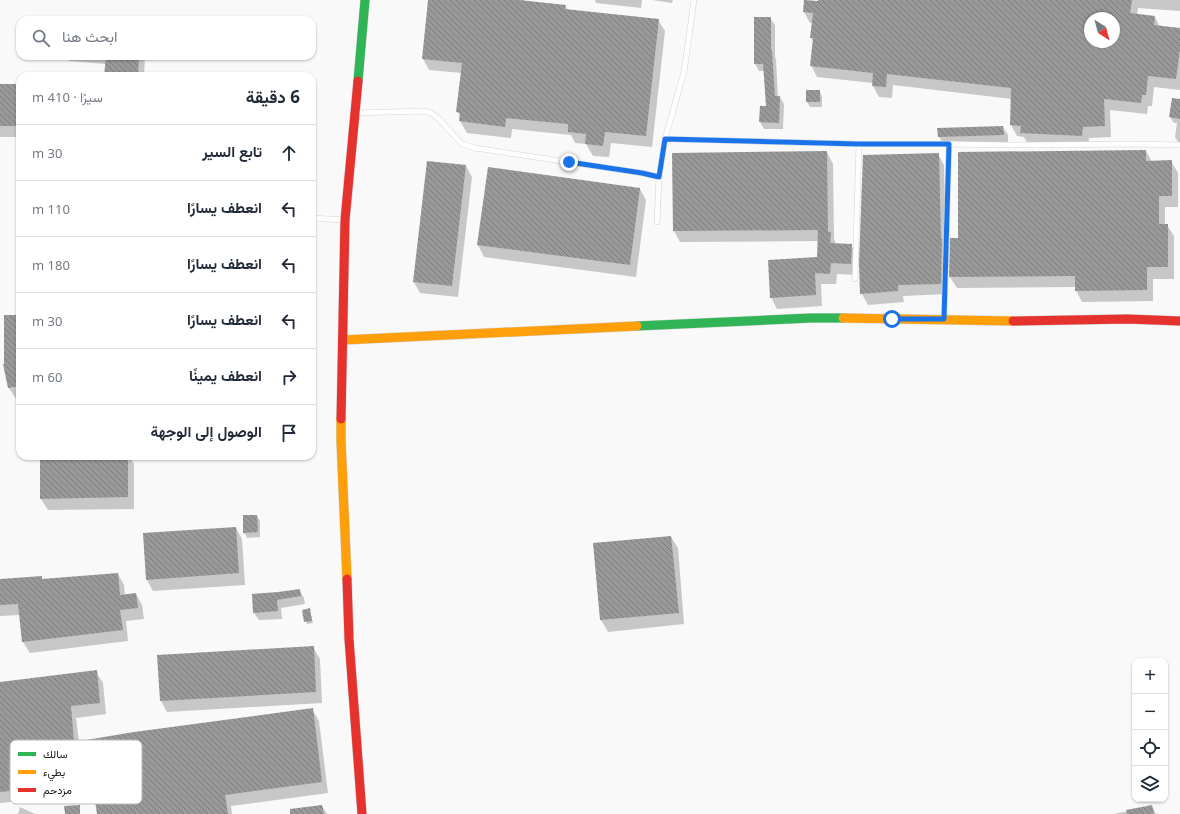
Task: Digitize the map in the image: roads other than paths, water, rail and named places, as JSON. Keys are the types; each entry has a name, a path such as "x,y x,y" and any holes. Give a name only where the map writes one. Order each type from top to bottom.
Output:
{"street":[{"path":"362,814 349,638 341,441 345,220 365,0"},
{"path":"343,340 811,318 944,319 987,321 1128,319 1180,321"}],"lane":[{"path":"657,222 659,177 665,139 684,72 694,0"},
{"path":"355,113 424,111 431,113 438,118 462,144 475,148 642,173 659,177"},
{"path":"665,139 859,144 1011,146 1131,144 1180,146"},
{"path":"854,279 859,144"},
{"path":"944,319 949,144"},
{"path":"316,218 345,220"}]}
